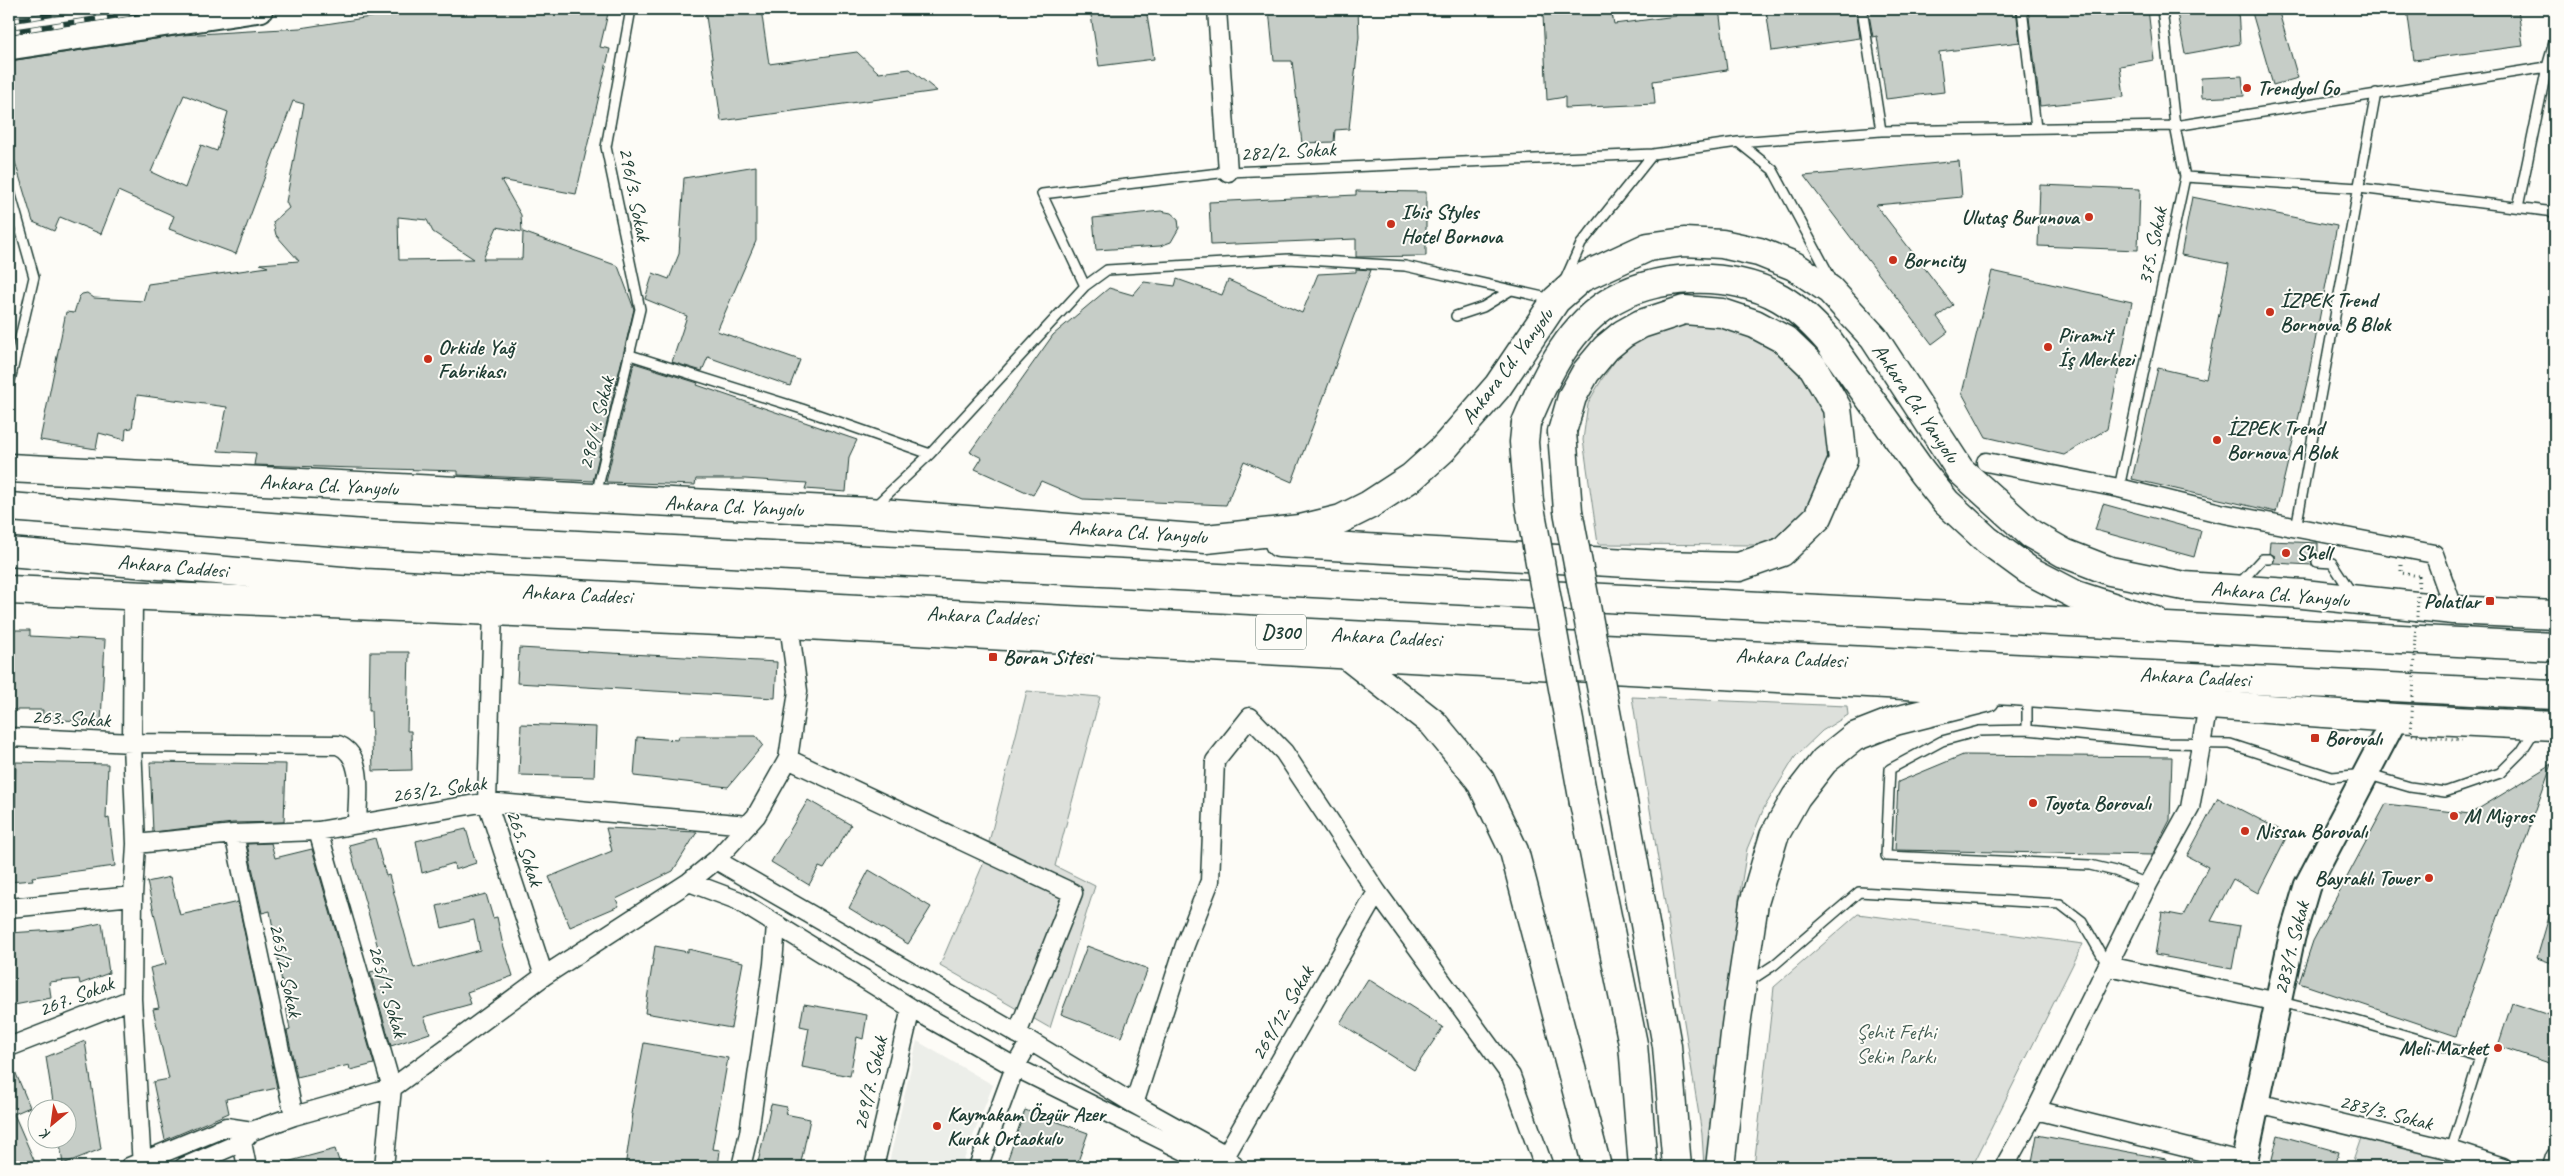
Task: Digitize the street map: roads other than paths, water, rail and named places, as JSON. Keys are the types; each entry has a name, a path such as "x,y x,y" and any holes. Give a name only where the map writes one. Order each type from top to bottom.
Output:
{"main road":[{"name":"Ankara Cd. Yanyolu","path":"9,468 868,512 1206,539 1300,529 1341,519 1369,505 1412,476 1443,449 1498,386 1556,300 1581,278 1648,246 1684,242 1722,244 1759,252 1786,263 1830,290 1874,338 1960,470 1998,506 2032,534 2064,553 2110,571 2184,586 2356,599 2454,610 2555,615"},
{"path":"1643,1167 1633,1044 1584,803 1530,502 1524,442 1526,423 1549,370 1577,331 1605,305 1642,287 1683,279 1720,280 1748,286 1778,297 1806,316 1828,340 1946,502 1986,540 2028,570 2076,595 2150,621 2288,635"},
{"path":"1206,539 1663,565 1739,567 1782,552 1818,518 1843,460 1837,408 1813,367 1785,340 1755,324 1722,313 1684,310 1641,324 1623,334 1606,348 1586,372 1572,397 1562,432 1568,511 1623,802 1667,1046 1677,1167"},
{"name":"D300","path":"9,507 364,534 2288,635 2555,647"},
{"name":"Ankara Caddesi","path":"9,552 365,583 1503,644 2555,695"},
{"path":"9,590 789,624 2020,692 2395,718 2546,726"},
{"path":"1348,656 1433,723 1480,780 1514,851 1598,1167"},
{"path":"1720,1167 1754,903 1774,836 1796,797 1824,761 1854,737 1895,721 2020,692"}],"street":[{"path":"9,47 260,9"},
{"path":"1217,9 1228,172"},
{"path":"1986,462 2119,488 2220,513 2434,554 2454,610"},
{"path":"133,595 132,743 136,844 133,896 132,998 137,1165 226,1127 247,1136"},
{"name":"265. Sokak","path":"493,610 487,802 544,976"},
{"path":"184,1167 247,1136 294,1116 392,1088 544,976 689,882 716,860 748,825 788,758 798,691 789,624"},
{"path":"2004,1167 2036,1110 2148,884 2190,808 2208,705"},
{"path":"1134,1104 1185,945 1210,881 1215,761 1250,717 1284,752 1377,892 1511,1076 1544,1167"},
{"name":"283/1. Sokak","path":"2244,1165 2292,937 2307,886 2395,718"},
{"name":"263. Sokak","path":"9,737 132,743 338,744 349,751 356,765 357,824"},
{"path":"788,758 1073,893 1023,1037 1015,1067 978,1167"},
{"name":"263/2. Sokak","path":"136,844 234,834 318,831 487,802 748,825"},
{"name":"265/1. Sokak","path":"318,831 392,1088 384,1167"},
{"name":"265/2. Sokak","path":"234,834 294,1116"},
{"path":"716,860 1023,1037 1134,1104 1226,1163"},
{"path":"689,882 738,900 911,1008 1015,1067 1226,1163"},
{"name":"269/12. Sokak","path":"1226,1163 1377,892"},
{"path":"9,908 133,896"},
{"path":"741,1167 748,1133 773,964 776,924"},
{"path":"2108,966 2278,1002"},
{"name":"267. Sokak","path":"9,1047 132,998"},
{"name":"269/7. Sokak","path":"874,1167 911,1008"},
{"name":"283/3. Sokak","path":"2257,1103 2451,1150 2503,1167"},
{"path":"2036,1110 2244,1165"},
{"path":"247,1136 247,1167"},
{"path":"2552,1167 2555,1157"}],"lane":[{"name":"296/3. Sokak","path":"630,355 640,309 606,147 631,9"},
{"path":"1862,9 1881,131"},
{"path":"2022,9 2036,128"},
{"name":"375. Sokak","path":"2119,488 2184,177 2175,126 2162,9"},
{"path":"2518,206 2551,65 2555,39"},
{"name":"282/2. Sokak","path":"1085,286 1042,194 1228,172 1653,154 1738,142 1881,131 2175,126 2551,65"},
{"path":"2296,528 2376,93"},
{"path":"1738,142 1773,170 1816,247 1846,307"},
{"path":"868,512 930,454 1085,286 1107,270 1289,259 1406,266 1556,300 1581,244 1653,154"},
{"path":"2184,177 2359,188 2555,212"},
{"path":"9,188 34,278 9,384"},
{"path":"1456,316 1483,307 1511,290"},
{"path":"630,355 802,409 930,454"},
{"name":"296/4. Sokak","path":"595,499 630,355"},
{"path":"2234,590 2262,559 2269,559"},
{"path":"2317,562 2332,563 2356,599"},
{"path":"2020,692 2027,730"},
{"path":"2148,884 2115,871 2090,865 1886,856 1890,769 1942,741 1979,731 2027,730 2164,743 2230,744 2332,777 2366,774 2410,787 2445,792 2500,773 2546,726"},
{"path":"1742,987 1774,965 1859,892 2060,904 2082,921 2108,966"},
{"path":"2278,1002 2353,1020 2480,1057 2451,1150"}],"railway":[{"path":"9,21 87,9"},
{"path":"9,32 162,9"}],"place":[{"name":"Trendyol Go","path":"2247,88"},
{"name":"Ulutaş Burunova","path":"2089,217"},
{"name":"Ibis Styles Hotel Bornova","path":"1391,224"},
{"name":"Borncity","path":"1893,260"},
{"name":"İZPEK Trend Bornova B Blok","path":"2270,312"},
{"name":"Piramit İş Merkezi","path":"2048,347"},
{"name":"Orkide Yağ Fabrikası","path":"428,359"},
{"name":"İZPEK Trend Bornova A Blok","path":"2217,440"},
{"name":"Shell","path":"2286,553"},
{"name":"Polatlar","path":"2490,601"},
{"name":"Boran Sitesi","path":"993,657"},
{"name":"Borovalı","path":"2315,738"},
{"name":"Toyota Borovalı","path":"2033,803"},
{"name":"M Migros","path":"2454,816"},
{"name":"Nissan Borovalı","path":"2245,831"},
{"name":"Bayraklı Tower","path":"2429,878"},
{"name":"Meli Market","path":"2498,1048"},
{"name":"Kaymakam Özgür Azer Kurak Ortaokulu","path":"937,1126"}],"park label":[{"name":"Şehit Fethi Sekin Parkı","path":"1896,1044"}]}
